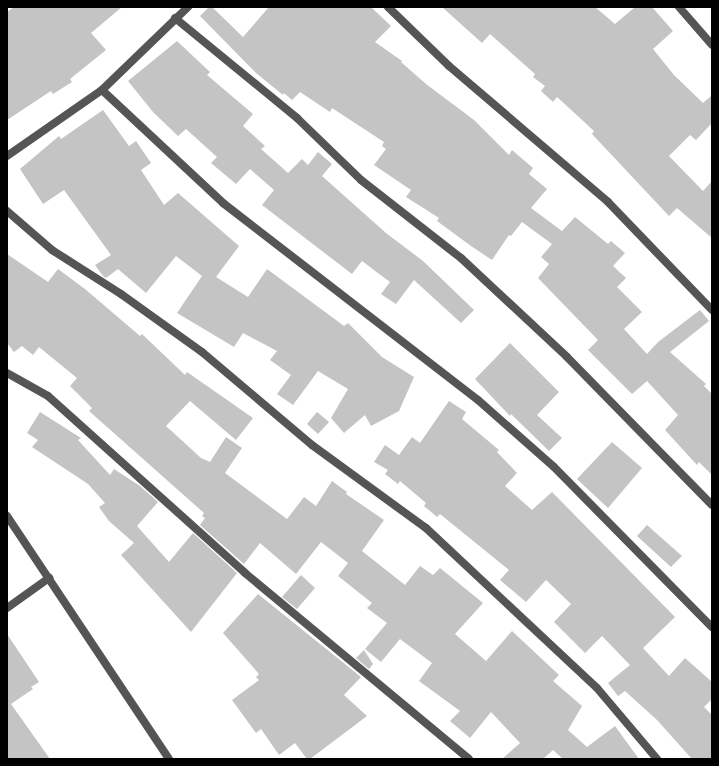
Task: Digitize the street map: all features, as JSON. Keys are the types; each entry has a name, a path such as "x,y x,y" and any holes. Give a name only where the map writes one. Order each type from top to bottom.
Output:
{"street":[{"path":"7,156 102,90 188,7"},
{"path":"388,7 449,66 608,202 712,310"},
{"path":"679,7 712,45"},
{"path":"175,18 297,118 361,180 460,258 567,357 712,504"},
{"path":"102,90 223,203 472,395 554,467 712,627"},
{"path":"7,211 52,250 121,294 202,352 312,445 426,528 597,688 657,759"},
{"path":"7,373 48,396 245,573 469,759"},
{"path":"7,516 169,759"},
{"path":"7,608 49,578"}],"building":[{"path":"14,7 122,7 91,33 106,50 70,79 72,82 53,94 51,91 7,120 7,12"},
{"path":"209,7 212,7 243,37 269,7 371,7 391,26 375,42 402,61 401,62 426,84 474,120 509,155 512,150 533,168 529,174 547,189 531,208 562,231 575,217 608,244 611,241 625,253 613,266 626,278 617,287 642,312 624,329 647,354 658,342 700,310 709,321 670,352 706,384 704,386 712,394 712,475 699,462 697,465 665,430 678,415 647,381 632,394 588,350 598,340 538,278 549,264 541,257 552,244 522,222 511,236 509,235 492,260 471,246 437,221 439,218 406,197 411,190 374,165 386,149 382,146 384,142 332,108 330,112 300,92 292,100 284,93 283,95 256,73 200,16"},
{"path":"442,7 595,7 615,24 635,7 652,7 673,31 653,49 674,75 703,103 712,95 712,123 696,140 690,135 669,156 703,191 712,181 712,238 677,208 669,216 592,134 594,131 557,97 553,102 541,91 545,86 533,77 535,74 490,34 482,43"},
{"path":"177,41 210,72 207,75 253,114 243,126 265,146 261,149 288,173 302,159 308,165 318,152 332,164 322,176 386,233 423,261 474,310 461,323 414,280 396,304 381,294 390,282 362,261 352,274 262,205 274,190 250,169 236,184 211,163 217,157 186,129 178,136 153,112 128,81"},
{"path":"103,110 129,146 136,141 151,163 141,170 164,205 178,193 239,246 216,277 248,297 267,269 344,326 348,323 382,357 414,377 399,411 371,426 365,415 344,433 331,418 348,389 318,371 293,405 277,394 291,375 270,360 277,351 243,333 234,347 177,313 202,276 176,256 146,293 118,269 106,278 103,276 95,265 111,255 64,190 43,204 20,169 59,136 61,139"},
{"path":"7,254 48,282 58,269 85,289 140,336 142,334 185,375 187,372 253,418 236,440 190,401 166,426 201,458 210,462 226,437 242,448 225,473 287,519 304,497 316,506 332,481 347,492 346,494 384,520 362,551 405,585 420,566 433,575 440,568 483,603 455,634 486,661 512,631 559,675 553,681 582,706 568,730 587,747 615,726 639,759 563,759 553,750 543,759 502,759 520,743 491,712 470,738 450,721 460,711 419,681 432,663 400,639 381,662 365,649 387,623 367,608 372,603 338,576 348,563 321,542 296,574 260,543 244,564 200,525 205,518 202,516 204,513 89,411 92,408 70,386 77,378 39,347 33,355 22,346 14,352 7,343"},
{"path":"510,343 559,392 537,415 562,438 549,451 511,414 510,416 475,379"},
{"path":"449,401 466,412 462,419 499,450 497,452 517,473 505,486 532,510 552,492 675,617 643,648 669,676 685,658 712,682 712,699 704,707 712,715 712,759 692,759 657,720 625,691 618,696 608,683 630,665 602,636 585,653 554,622 571,604 546,580 526,602 500,580 509,570 440,514 437,517 424,506 426,503 400,481 398,484 385,474 388,470 374,462 385,445 399,455 412,437 420,443"},
{"path":"40,412 81,438 78,440 110,475 114,469 140,486 158,502 137,526 169,562 193,533 237,573 191,632 121,555 134,543 109,521 99,507 105,503 88,484 32,447 38,440 27,433"},
{"path":"317,412 329,422 318,434 307,424"},
{"path":"612,442 642,468 608,508 577,479"},
{"path":"647,525 682,556 671,567 637,536"},
{"path":"301,575 315,588 297,609 282,597"},
{"path":"258,594 361,677 344,695 367,716 310,759 307,759 295,743 279,755 261,729 256,733 232,700 259,680 256,677 259,674 223,633"},
{"path":"7,634 39,682 31,687 33,689 11,704 50,759 7,759"},
{"path":"364,650 373,664 369,669 356,658"}]}
